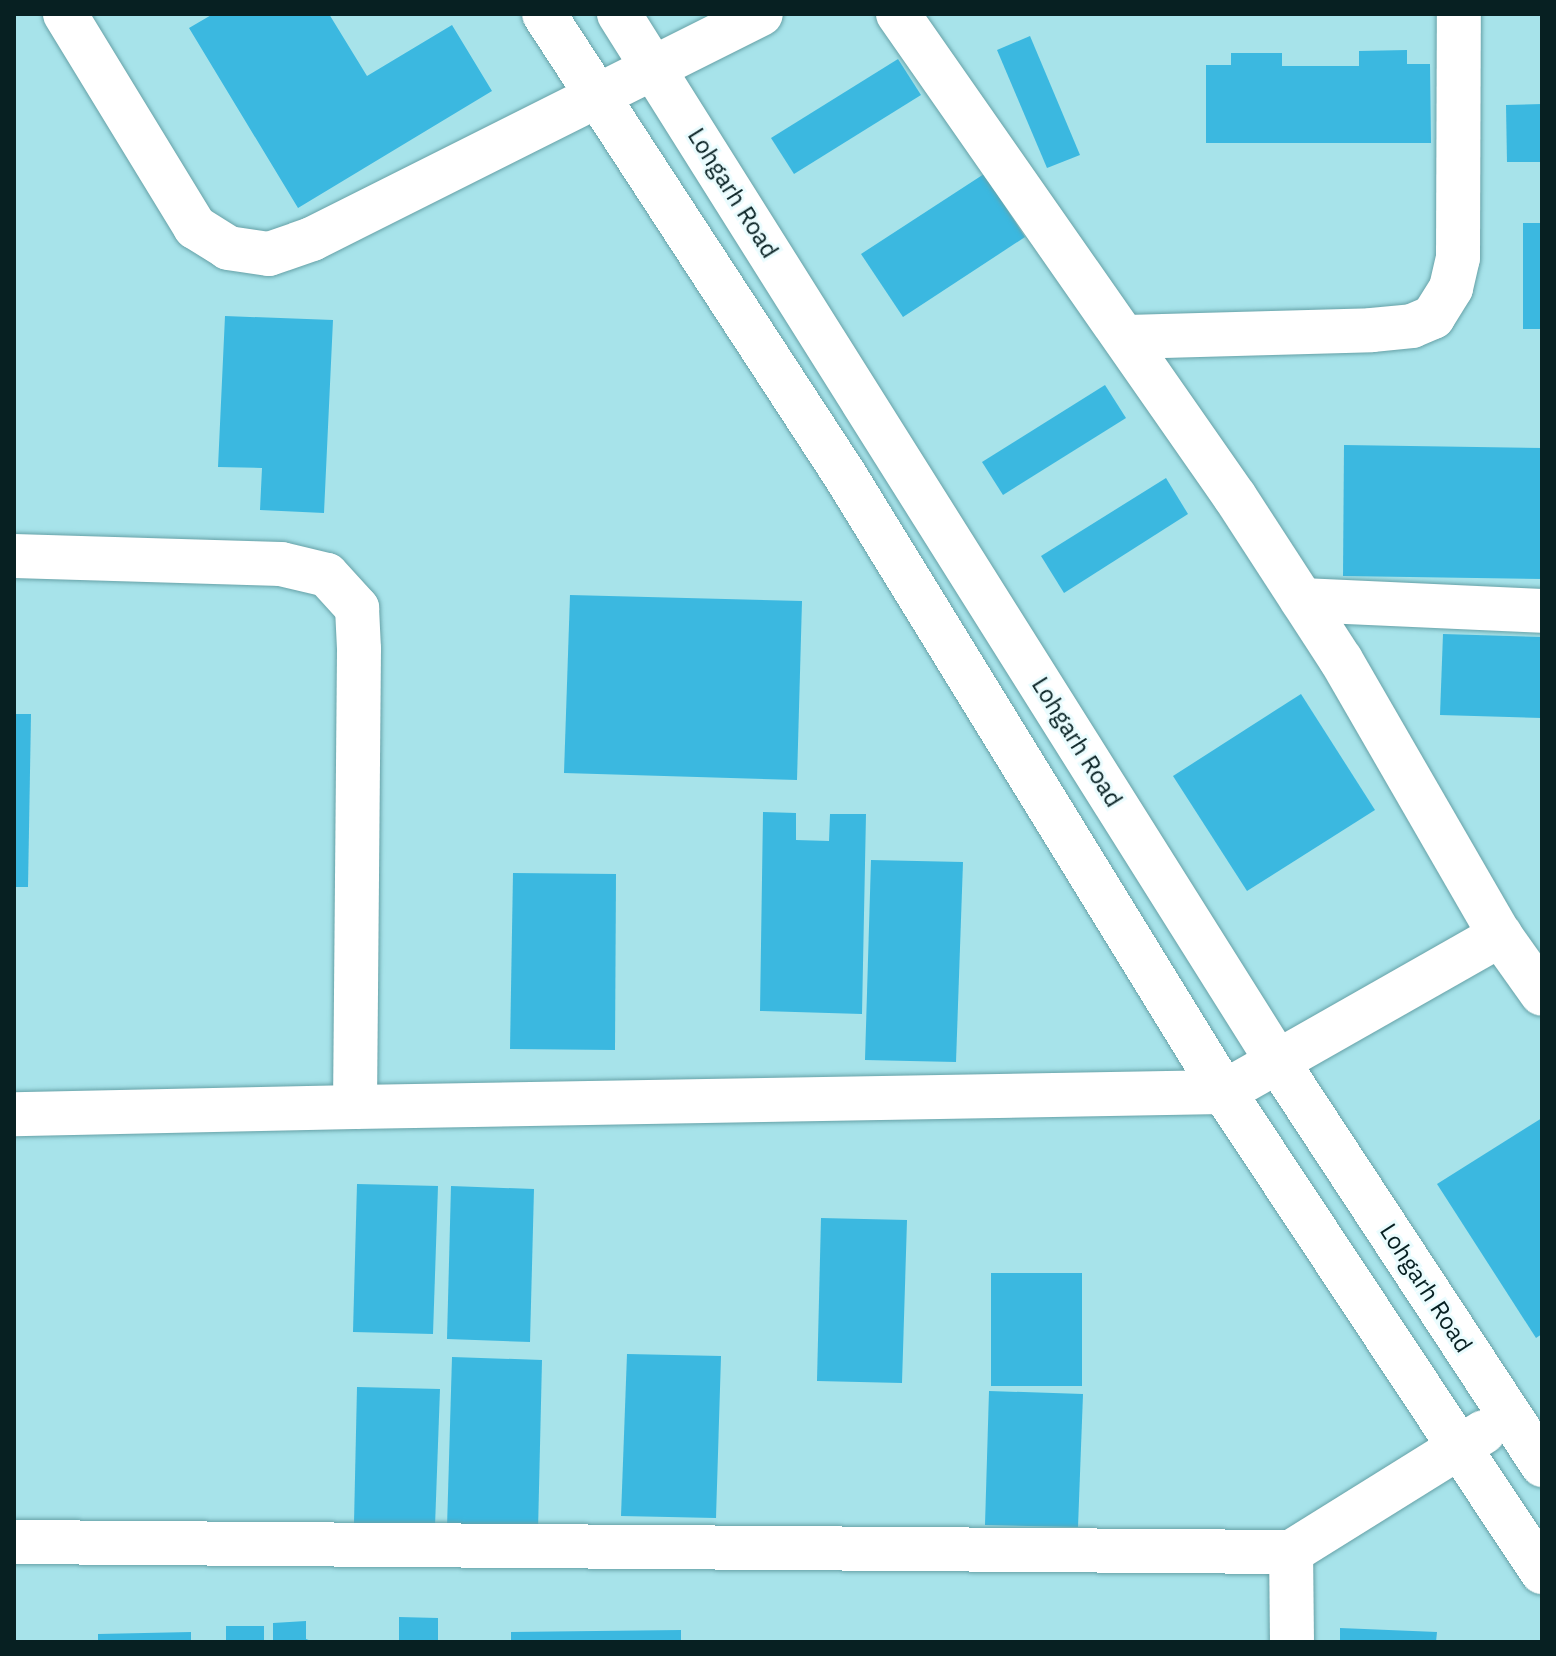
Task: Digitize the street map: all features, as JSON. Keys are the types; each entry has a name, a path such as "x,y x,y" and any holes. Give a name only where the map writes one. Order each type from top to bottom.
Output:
{"street":[{"path":"65,14 195,227 228,248 269,254 312,239 761,14"},
{"path":"544,14 846,477 1224,1092 1542,1572"},
{"name":"Lohgarh Road","path":"619,14 1279,1064 1542,1465"},
{"path":"14,1114 1224,1092 1279,1064 1526,963 1302,600 1127,337 898,14"},
{"path":"1127,337 1372,330 1412,326 1433,317 1451,288 1458,258 1459,14"},
{"path":"14,556 281,564 327,575 357,608 355,1107"},
{"path":"1302,600 1542,611"},
{"path":"14,1542 1291,1552 1510,1416"},
{"path":"1291,1552 1292,1642"}],"building":[{"path":"213,14 329,14 367,76 452,25 492,91 298,208 189,28"},
{"path":"1030,36 1080,155 1047,168 997,50"},
{"path":"1407,50 1407,64 1430,64 1431,143 1206,143 1206,65 1231,65 1231,53 1282,53 1282,66 1359,66 1359,51"},
{"path":"898,59 921,95 794,174 771,138"},
{"path":"1542,104 1542,162 1507,162 1506,105"},
{"path":"984,174 1025,237 903,317 861,254"},
{"path":"1523,223 1542,223 1542,329 1523,329"},
{"path":"225,316 333,320 324,513 260,510 262,468 218,467"},
{"path":"1105,385 1126,418 1003,495 982,462"},
{"path":"1344,445 1542,448 1542,579 1343,576"},
{"path":"1166,478 1188,514 1064,593 1041,556"},
{"path":"570,595 802,601 797,780 564,773"},
{"path":"1443,634 1542,637 1542,718 1440,715"},
{"path":"1301,694 1375,810 1247,891 1173,776"},
{"path":"14,714 31,714 28,887 14,887"},
{"path":"763,812 796,813 796,840 829,841 830,814 866,814 862,1014 760,1011"},
{"path":"871,860 963,862 956,1062 865,1060"},
{"path":"513,873 616,874 615,1050 510,1049"},
{"path":"1542,1118 1542,1334 1536,1338 1437,1184"},
{"path":"357,1184 438,1186 433,1334 353,1332"},
{"path":"451,1186 534,1189 530,1342 447,1339"},
{"path":"821,1218 907,1220 902,1383 817,1381"},
{"path":"991,1273 1082,1273 1082,1386 991,1386"},
{"path":"627,1354 721,1356 716,1518 621,1516"},
{"path":"452,1357 542,1360 538,1531 447,1528"},
{"path":"357,1387 440,1389 435,1526 354,1523"},
{"path":"989,1391 1083,1394 1078,1527 985,1525"},
{"path":"399,1617 438,1618 438,1642 399,1642"},
{"path":"306,1621 306,1639 314,1642 273,1642 273,1623"},
{"path":"226,1626 264,1626 264,1642 226,1642"},
{"path":"1340,1628 1437,1632 1436,1642 1340,1642"},
{"path":"681,1630 681,1642 511,1642 511,1632"},
{"path":"191,1632 191,1642 98,1642 98,1634"}]}
